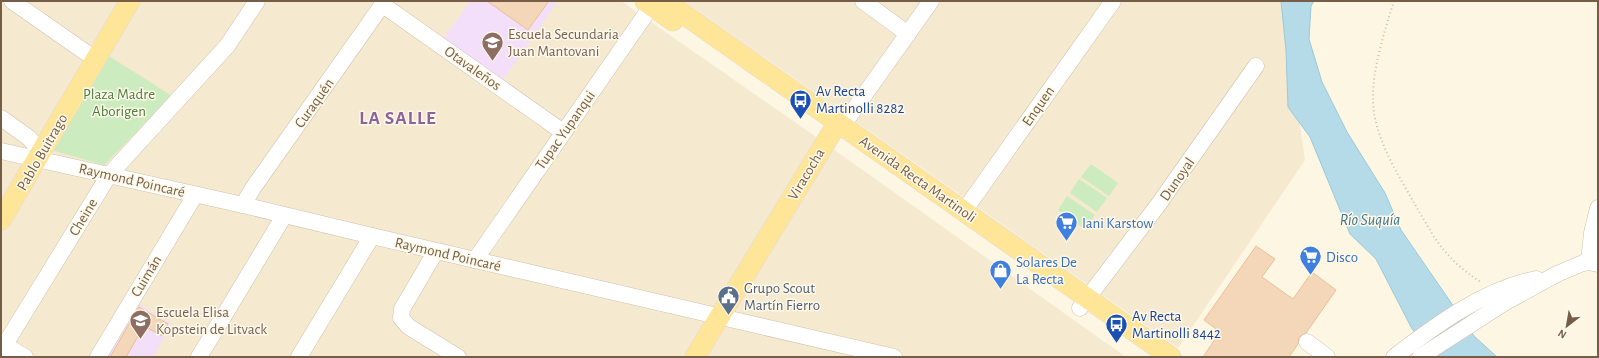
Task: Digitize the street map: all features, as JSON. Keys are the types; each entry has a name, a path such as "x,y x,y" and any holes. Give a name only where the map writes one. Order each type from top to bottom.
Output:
{"main road":[{"name":"Pablo Buitrago","path":"1,220 130,1"},
{"name":"Avenida Recta Martinoli","path":"654,2 838,128 1084,303 1171,357"},
{"name":"Avenida Recta Martinoli","path":"838,128 964,211 1084,303 1148,357"},
{"name":"Viracocha","path":"695,357 838,128"}],"street":[{"path":"12,1 95,59"},
{"name":"Cheine","path":"2,346 109,175 227,46 257,1"},
{"path":"863,1 908,34"},
{"name":"Viracocha","path":"838,128 931,1"},
{"name":"Enquen","path":"964,211 1113,1"},
{"name":"Tupac Yupanqui","path":"475,260 654,2"},
{"name":"Otavaleños","path":"384,3 563,132"},
{"name":"Curaquén","path":"243,205 253,188 384,3"},
{"name":"Dunoyal","path":"1084,303 1158,205 1256,66"},
{"path":"1,118 29,138 40,155"},
{"name":"Raymond Poincaré","path":"1,151 40,155 109,175 894,357"},
{"name":"Cuimán","path":"98,357 195,195"},
{"path":"1399,353 1476,300 1501,297 1575,265 1594,263 1592,233 1598,208"},
{"path":"199,357 284,216"},
{"path":"299,357 372,236"},
{"path":"436,251 402,309 401,318 409,327 458,357"},
{"path":"1420,357 1486,315 1501,297"},
{"path":"1307,342 1327,357"},
{"path":"2,346 25,357"}],"path":[{"path":"1394,1 1386,27 1375,78 1373,99 1376,118 1384,144 1402,182 1432,233 1448,256 1455,263 1501,297"}],"shaded area":[{"path":"1,1 621,1 819,139 1126,357 1,357"},
{"name":"Escuela Secundaria Juan Mantovani","path":"470,1 558,1 501,83 441,42"},
{"path":"684,1 1281,1 1305,160 1178,348"},
{"name":"Escuela Elisa Kopstein de Litvack","path":"138,304 172,324 153,357 107,357"}],"green space":[{"name":"Plaza Madre Aborigen","path":"109,56 172,96 104,165 51,150"},
{"path":"1091,164 1118,183 1109,196 1081,177"},
{"path":"1079,179 1107,198 1097,212 1070,193"},
{"path":"1067,196 1095,215 1085,229 1058,210"}],"water":[{"name":"Río Suquía","path":"1281,1 1314,1 1311,6 1309,39 1322,82 1347,132 1385,193 1401,230 1474,336 1497,357 1432,357 1411,327 1376,259 1350,234 1310,137 1288,107 1286,50"}],"building":[{"path":"487,1 549,1 528,30"},
{"path":"1256,246 1275,259 1262,277 1293,299 1312,272 1336,290 1306,333 1299,337 1298,344 1289,357 1203,357 1220,332 1204,320"},
{"path":"139,307 168,324 162,336 144,326 126,357 110,357"}],"place":[{"name":"Escuela Secundaria Juan Mantovani","path":"493,62"},
{"name":"Av Recta Martinolli 8282","path":"801,120"},
{"name":"Iani Karstow","path":"1066,242"},
{"name":"Disco","path":"1311,276"},
{"name":"Solares De La Recta","path":"1000,290"},
{"name":"Grupo Scout Martín Fierro","path":"729,316"},
{"name":"Escuela Elisa Kopstein de Litvack","path":"140,340"},
{"name":"Av Recta Martinolli 8442","path":"1116,344"}],"district":[{"name":"LA SALLE","path":"398,117"}]}
